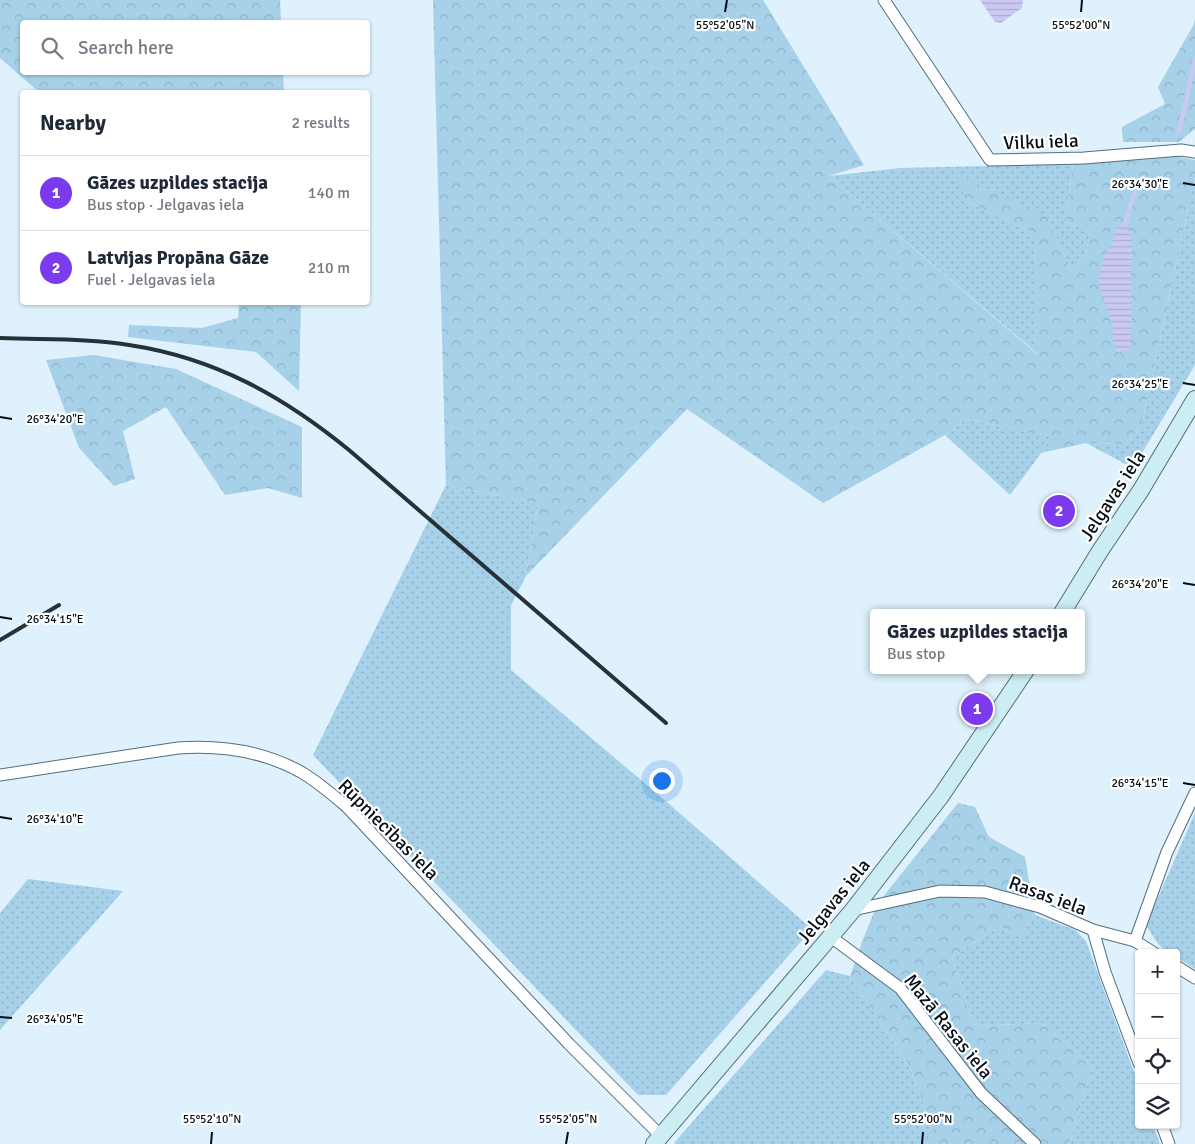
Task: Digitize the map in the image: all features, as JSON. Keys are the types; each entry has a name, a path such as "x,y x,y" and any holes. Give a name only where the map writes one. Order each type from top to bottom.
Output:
{"street":[{"name":"Vilku iela","path":"884,0 990,160 1084,158 1181,150 1195,152"},
{"name":"Jelgavas iela","path":"1064,609 1141,490 1195,399"},
{"name":"Jelgavas iela","path":"658,1140 853,910 941,796 1023,674"},
{"name":"Rūpniecības iela","path":"0,775 178,748 197,747 251,753 274,760 301,772 347,808 658,1140"},
{"path":"1135,941 1167,852 1195,793"},
{"name":"Rasas iela","path":"853,910 940,891 985,892 1040,907 1093,930 1105,972 1135,1052"},
{"path":"1093,930 1135,941 1148,949"},
{"name":"Mazā Rasas iela","path":"831,937 900,988 981,1093 1035,1144"},
{"path":"1180,969 1195,978"},
{"path":"1163,1129 1169,1144"}],"green space":[{"path":"0,0 280,0 281,20 20,20 20,75 283,75 284,90 37,90 0,58"},
{"path":"433,0 763,0 864,165 829,176 1037,354 1035,234 966,201 956,174 1047,217 1072,270 1086,255 1090,232 1065,221 1073,164 1170,155 1195,160 1195,176 1142,424 1126,444 1086,443 1041,453 1052,437 967,419 945,435 823,503 687,409 526,576 538,504 446,485"},
{"path":"1195,18 1195,129 1179,142 1123,142 1122,127 1165,104 1158,87 1194,24"},
{"path":"1073,164 1065,221 1090,232 1086,255 1072,270 1047,217 966,201 1035,234 1038,354 829,176 900,168"},
{"path":"1195,176 1195,365 1133,468 1086,443 1126,444 1142,424"},
{"path":"239,305 301,305 299,391 256,352 128,337 129,325 202,328 238,318"},
{"path":"94,355 176,369 302,427 302,498 268,488 225,495 166,407 123,431 135,479 114,486 79,448 46,360"},
{"path":"967,419 1053,437 1010,495 945,435"},
{"path":"446,485 538,504 526,576 511,605 511,670 668,803 812,929 666,1095 638,1095 313,755"},
{"path":"958,803 975,807 989,837 1025,857 1035,915 1020,937 1000,926 952,957 974,1026 1042,1023 1093,1066 1069,1144 927,1144 933,1131 910,1067 850,976 878,903"},
{"path":"1195,813 1195,969 1180,960 1180,949 1165,949 1162,947 1146,925"},
{"path":"28,879 123,891 0,1030 0,913"},
{"path":"1035,915 1075,930 1086,941 1135,1075 1135,1129 1154,1129 1160,1144 1069,1144 1093,1066 1042,1023 974,1026 952,957 1000,926 1020,937"},
{"path":"826,970 850,976 910,1067 933,1131 927,1144 674,1143"}],"shaded area":[{"path":"980,0 1023,0 1022,8 1001,23 995,22"},
{"path":"1125,224 1132,244 1132,315 1129,350 1118,353 1113,341 1113,327 1098,281 1105,254 1113,242 1115,229"}],"waterway":[{"path":"1179,132 1195,59"},
{"path":"1125,224 1136,188"}],"railway":[{"path":"0,338 97,341 160,351 190,359 219,370 273,396 349,450 666,723"},
{"path":"0,640 59,605"}],"place":[{"name":"Latvijas Propāna Gāze","path":"1059,511"},
{"name":"Gāzes uzpildes stacija","path":"977,709"}]}
